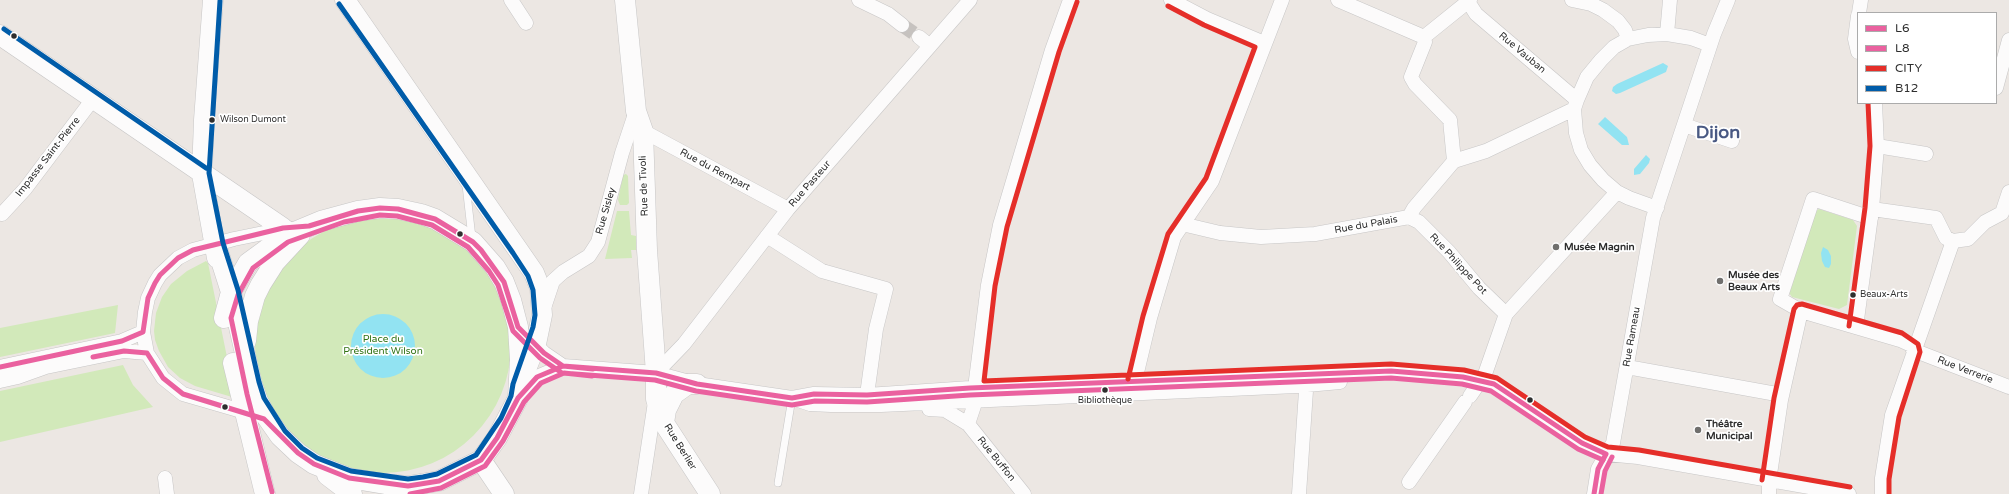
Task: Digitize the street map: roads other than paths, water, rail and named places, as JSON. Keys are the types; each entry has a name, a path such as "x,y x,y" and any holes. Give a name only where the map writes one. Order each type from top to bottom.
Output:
{"main road":[{"path":"213,0 202,174 216,245 224,318 244,412 264,494"},
{"path":"314,464 349,478 403,490 439,481 481,460 497,438 519,392 536,344 542,315 540,288 534,272 345,0"},
{"name":"Rue de Tivoli","path":"625,0 636,112 643,131 647,250 656,373"},
{"path":"0,36 283,228"},
{"path":"224,318 231,292 244,268 258,254 285,236 308,226 358,211 398,209 436,219 472,242 495,267 504,282 511,300 518,327 519,392"},
{"path":"248,365 246,342 248,321 255,296 275,262 308,226"},
{"path":"216,245 231,292 258,401 273,426 298,453 352,494"},
{"name":"Rue Berlier","path":"656,373 656,399 664,423 710,494"},
{"path":"664,423 666,410 675,393 688,384 697,384"},
{"path":"481,460 504,494"}],"street":[{"path":"511,0 526,23"},
{"path":"859,0 888,14 902,25"},
{"name":"Rue Pasteur","path":"656,373 684,344 771,240 788,209 924,42 970,0"},
{"path":"968,424 976,394 988,285 1000,225 1052,50 1070,0"},
{"path":"1171,0 1208,19 1264,43"},
{"path":"1133,387 1150,318 1174,237 1212,181 1264,43 1282,0"},
{"path":"1338,0 1424,37"},
{"path":"1424,37 1468,0"},
{"name":"Rue Vauban","path":"1468,0 1476,14 1571,104"},
{"path":"1572,0 1591,4 1603,10 1618,21 1626,35"},
{"path":"1667,34 1670,0"},
{"name":"Rue Rameau","path":"1594,494 1598,469 1612,446 1655,213 1712,39 1728,0"},
{"path":"1858,12 1860,0"},
{"path":"1857,24 1855,39 1857,48"},
{"path":"1424,37 1425,42 1411,77 1415,84 1450,120 1454,161 1486,151 1571,104 1587,77 1600,60 1626,35 1667,34 1691,38 1712,39"},
{"path":"1997,84 2009,40"},
{"path":"1997,88 2009,90"},
{"name":"Impasse Saint-Pierre","path":"2,214 25,189 93,100"},
{"path":"1571,104 1576,133 1581,150 1590,165 1603,180 1613,197"},
{"path":"1856,327 1872,213 1877,146 1876,104"},
{"name":"Rue Sisley","path":"542,315 550,285 563,272 588,256 598,242 622,153 636,112"},
{"path":"1684,125 1732,141"},
{"name":"Rue du Rempart","path":"643,131 788,209"},
{"path":"1877,146 1926,154"},
{"name":"Rue du Palais","path":"1182,224 1220,233 1268,237 1315,234 1409,217 1414,208 1454,161"},
{"path":"1872,213 1936,218 1946,238 1953,241 1968,239 1985,222 2002,213 2009,192"},
{"path":"1613,197 1629,198 1655,213"},
{"path":"1408,482 1481,381 1492,358 1506,314 1613,197"},
{"name":"Rue Verrerie","path":"1872,213 1813,199 1780,300 1801,312 1907,343 1913,350 2009,387"},
{"name":"Rue Philippe Pot","path":"1409,217 1419,222 1449,252 1479,288 1506,314"},
{"path":"273,426 264,419 183,394 163,378 147,353 143,332 148,298 160,275 178,258 193,250 283,228 308,226"},
{"path":"771,240 822,271 886,289 876,329 867,391"},
{"path":"1882,494 1882,478 1892,415 1913,350 1922,332 1953,241"},
{"path":"1769,487 1782,395 1801,312"},
{"path":"518,327 544,353 563,366"},
{"path":"0,367 122,341 143,332"},
{"path":"0,381 18,377 46,367 124,351 147,353"},
{"path":"519,392 537,377 563,366 656,373 697,384 792,398 814,394 867,391 976,394"},
{"path":"1627,366 1782,395"},
{"path":"881,405 890,400 901,397 1307,379 1391,371 1463,377 1494,384 1582,443 1606,454 1638,457 1769,487 1849,494"},
{"path":"1299,494 1307,379"},
{"name":"Rue Buffon","path":"792,398 817,404 881,405 945,410 968,424 1024,494"},
{"path":"641,494 656,399"},
{"path":"165,478 167,494"}],"lane":[{"path":"465,174 470,207 472,242"},
{"path":"778,483 792,398"}],"water":[{"path":"1663,63 1668,66 1666,72 1620,93 1616,94 1612,91 1613,87 1617,84"},
{"path":"1605,117 1627,137 1629,145 1622,145 1598,124"},
{"path":"1646,155 1650,159 1649,163 1640,174 1634,175 1634,169"},
{"path":"1823,247 1828,250 1831,256 1831,264 1829,268 1825,267 1822,261 1821,253"},
{"path":"383,314 395,316 406,323 413,334 415,346 413,358 406,369 395,376 383,378 371,376 360,369 353,358 351,346 353,334 360,323 371,316"}],"tunnel":[{"path":"902,25 919,37"}],"place":[{"name":"Wilson Dumont","path":"212,120"},
{"name":"Musée Magnin","path":"1556,247"},
{"name":"Musée des Beaux Arts","path":"1720,281"},
{"name":"Beaux-Arts","path":"1853,295"},
{"name":"Bibliothèque","path":"1105,390"},
{"name":"Théâtre Municipal","path":"1698,430"}],"district":[{"name":"Dijon","path":"1718,133"}],"park label":[{"name":"Place du Président Wilson","path":"383,344"}]}
